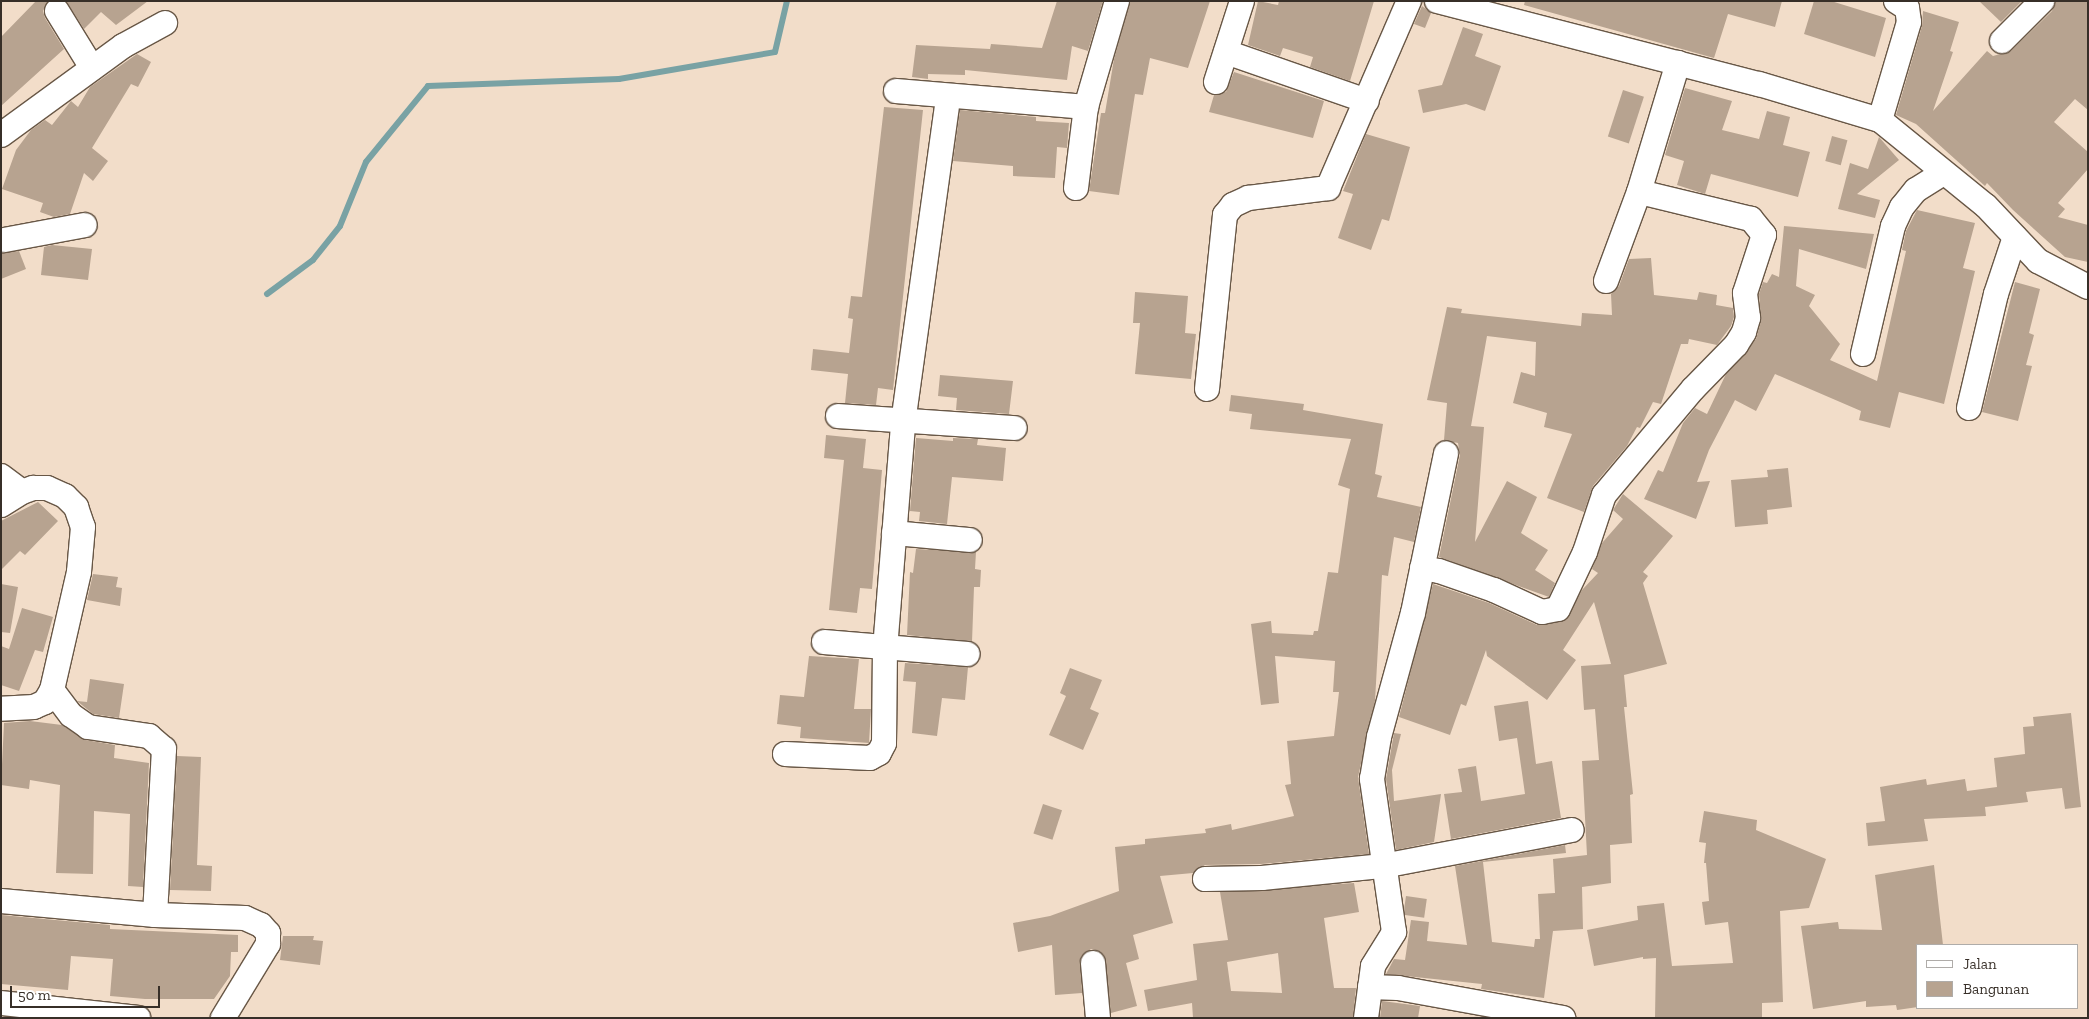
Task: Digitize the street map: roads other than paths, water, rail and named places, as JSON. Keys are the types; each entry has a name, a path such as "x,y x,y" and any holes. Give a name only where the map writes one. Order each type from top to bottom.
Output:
{"street":[{"path":"1076,188 1086,107 1117,1"},
{"path":"1216,82 1242,1"},
{"path":"1207,389 1225,215 1233,205 1248,198 1328,188 1409,1"},
{"path":"1880,120 1909,22 1907,8 1896,1"},
{"path":"2002,41 2042,1"},
{"path":"1445,2 1678,63 1880,120 1986,206 2038,261 2088,288"},
{"path":"57,11 92,68"},
{"path":"1,135 92,68 165,23"},
{"path":"1226,52 1367,101"},
{"path":"1606,281 1639,192 1678,63"},
{"path":"896,91 948,97 1086,107"},
{"path":"785,754 870,758 879,753 886,731 885,649 903,423 948,97"},
{"path":"1863,354 1893,226 1902,208 1916,190 1943,172"},
{"path":"1422,568 1439,571 1494,590 1542,612 1558,609 1585,552 1604,495 1744,332 1748,318 1745,293 1764,235 1751,219 1639,192"},
{"path":"2,236 85,225"},
{"path":"1969,408 1996,294 2015,237"},
{"path":"838,416 903,423 1015,428"},
{"path":"1366,1018 1373,966 1394,932 1372,779 1379,738 1422,568 1446,453"},
{"path":"1,476 9,500 34,488 47,488 65,496 76,508 83,528 79,572 52,690 45,702 34,706 1,709"},
{"path":"894,532 970,540"},
{"path":"824,642 885,649 967,654"},
{"path":"52,690 71,715 88,727 149,736 164,749 155,915"},
{"path":"1205,879 1262,878 1383,866 1572,830"},
{"path":"1,901 155,915 245,918 261,925 268,933 268,944 223,1018"},
{"path":"1093,963 1099,1018"},
{"path":"1370,987 1398,988 1563,1018"},
{"path":"1,1002 138,1018"}],"waterway":[{"path":"267,294 313,260 340,226 366,162 428,86 619,79 775,52 787,1"}]}
